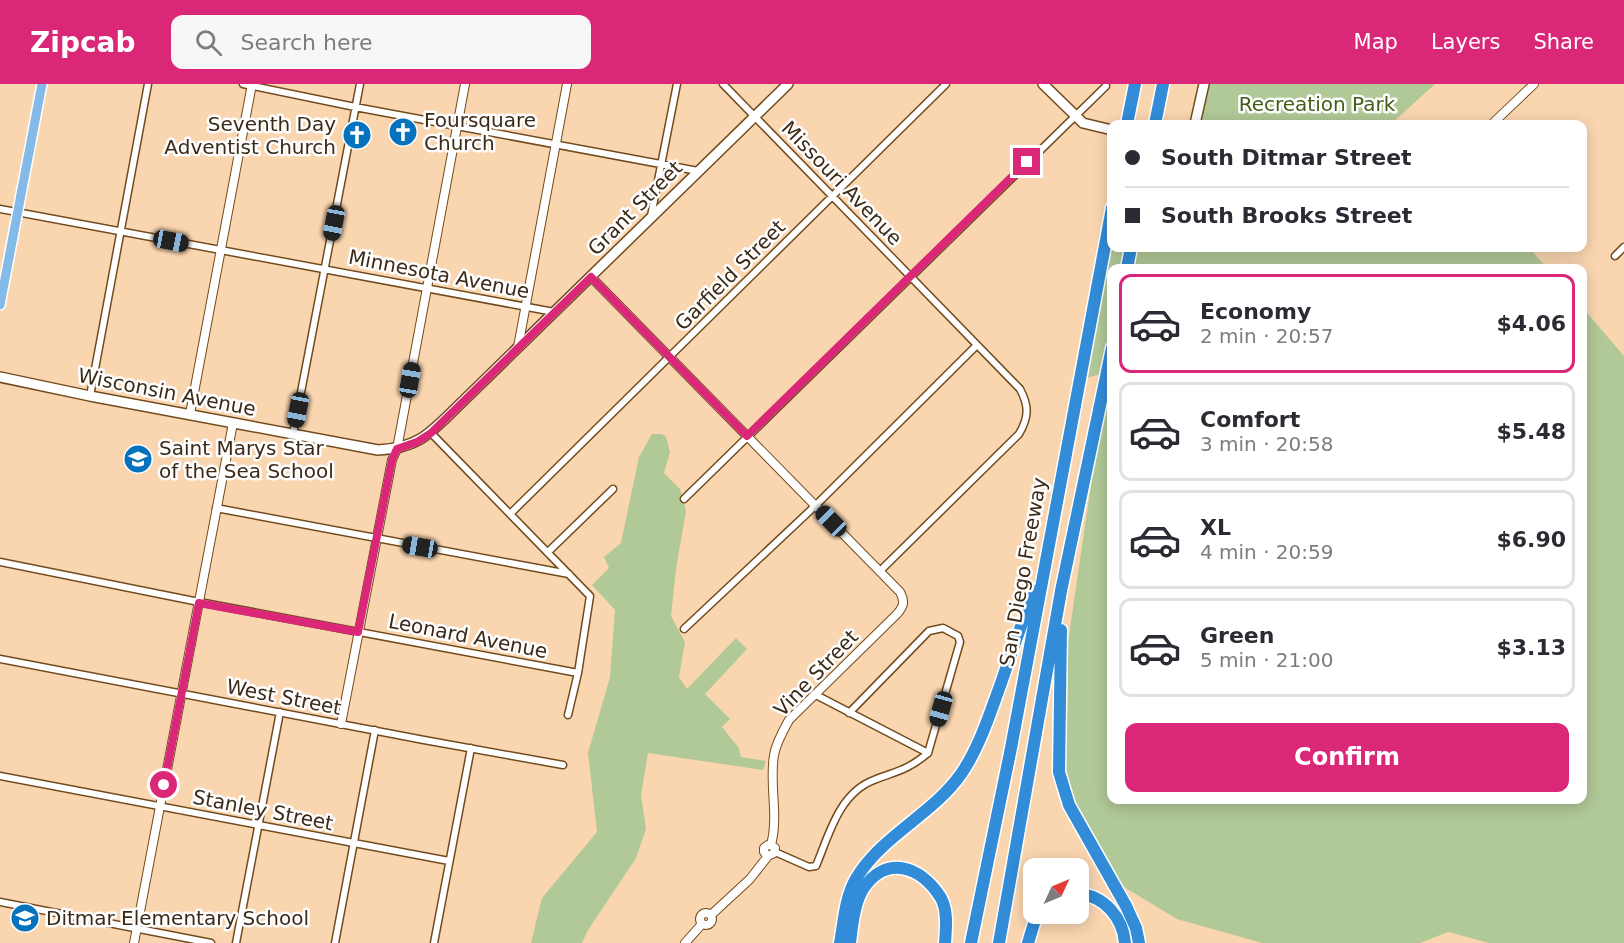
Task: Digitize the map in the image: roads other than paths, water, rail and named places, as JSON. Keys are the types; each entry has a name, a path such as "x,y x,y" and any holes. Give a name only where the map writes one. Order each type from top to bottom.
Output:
{"highway":[{"path":"1128,120 1135,84"},
{"path":"1156,120 1162,84"},
{"name":"San Diego Freeway","path":"971,943 1011,748 1107,234"},
{"name":"San Diego Freeway","path":"999,943 1061,591 1107,372"},
{"path":"840,943 850,893 856,878 869,860 946,792 961,774 974,752 989,717 1046,556"},
{"path":"1061,591 1059,772 1069,805 1126,906 1136,927 1139,943"},
{"path":"850,943 854,915 862,890 877,874 895,868 910,869 926,880 941,899 947,923 945,943"},
{"path":"1089,895 1107,905 1120,921 1125,943"},
{"path":"1028,943 1034,924"}],"main road":[{"path":"0,305 42,84"},
{"name":"Grant Street","path":"431,433 788,84"},
{"path":"1043,84 1083,123 1107,129"},
{"path":"1196,120 1204,84"},
{"name":"Wisconsin Avenue","path":"0,377 378,450 397,449 417,442 431,433"}],"street":[{"path":"90,396 148,84"},
{"path":"190,414 249,84 355,107 698,171"},
{"path":"293,434 360,84"},
{"path":"341,724 392,460 397,449 465,84"},
{"path":"518,347 567,84"},
{"path":"651,217 677,84"},
{"name":"Missouri Avenue","path":"723,84 1020,389 1025,399 1028,414 1019,434 880,571"},
{"name":"Garfield Street","path":"510,514 946,84"},
{"path":"1496,120 1534,84"},
{"path":"684,499 1106,86"},
{"name":"Minnesota Avenue","path":"0,208 554,312"},
{"path":"1615,256 1624,248"},
{"path":"591,277 880,571"},
{"path":"684,629 815,506 977,345"},
{"path":"134,943 232,423"},
{"path":"431,433 590,596 578,673 568,715"},
{"path":"548,552 613,489"},
{"path":"216,508 569,574"},
{"name":"Leonard Avenue","path":"0,562 199,603 578,673"},
{"name":"Vine Street","path":"771,851 775,823 774,755 779,738 789,720 903,606 904,600 900,592 880,571"},
{"path":"685,943 702,924 711,923 711,915 750,879 771,851 809,867 816,866 844,803 869,782 913,765 928,753 960,642 958,636 944,628 929,631 849,713"},
{"name":"West Street","path":"0,659 563,765"},
{"path":"814,694 928,753"},
{"path":"236,943 280,712"},
{"path":"335,943 375,730"},
{"path":"434,943 471,748"},
{"name":"Stanley Street","path":"0,776 449,861"},
{"path":"0,902 211,943"}],"place":[{"name":"Foursquare Church","path":"403,132"},
{"name":"Seventh Day Adventist Church","path":"357,135"},
{"name":"Saint Marys Star of the Sea School","path":"138,459"},
{"name":"Ditmar Elementary School","path":"25,918"}],"park label":[{"name":"Recreation Park","path":"1317,104"}]}
